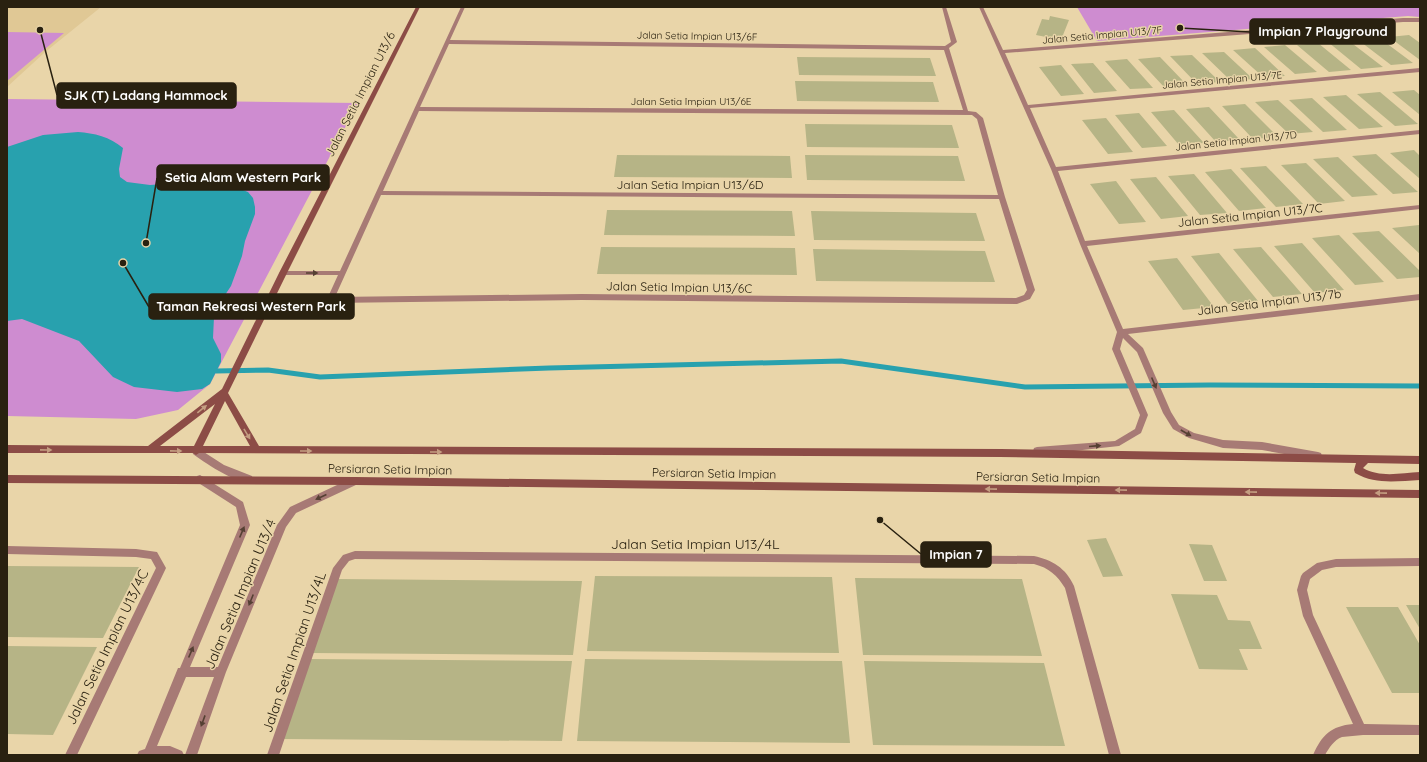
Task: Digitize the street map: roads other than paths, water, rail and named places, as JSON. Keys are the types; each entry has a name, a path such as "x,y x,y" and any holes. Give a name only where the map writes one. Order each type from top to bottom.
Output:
{"street":[{"name":"Jalan Setia Impian U13/6","path":"196,451 282,274 418,7"},
{"path":"330,300 463,7"},
{"path":"944,7 954,42 946,48 966,112 974,113 980,118 1002,197"},
{"path":"981,7 1054,169 1083,244 1121,332 1140,350 1162,404 1176,427 1192,436 1223,444 1262,446 1335,459"},
{"name":"Jalan Setia Impian U13/7F","path":"1001,52 1403,20 1420,20"},
{"name":"Jalan Setia Impian U13/6F","path":"447,42 946,48"},
{"name":"Jalan Setia Impian U13/7E","path":"1026,107 1420,70"},
{"name":"Jalan Setia Impian U13/6E","path":"416,109 966,112"},
{"name":"Jalan Setia Impian U13/7D","path":"1054,169 1420,132"},
{"name":"Jalan Setia Impian U13/6D","path":"378,193 1002,197"},
{"name":"Jalan Setia Impian U13/6C","path":"270,298 330,300 582,297 1017,302 1027,297 1031,290 1002,197"},
{"name":"Jalan Setia Impian U13/7C","path":"1083,244 1420,207"},
{"path":"282,274 342,274"},
{"name":"Jalan Setia Impian U13/7b","path":"1121,332 1420,297"},
{"path":"1000,454 1116,444 1138,431 1144,415 1116,349 1121,332"},
{"path":"150,450 226,388 237,417 257,451"},
{"name":"Persiaran Setia Impian","path":"7,449 1000,454 1420,460"},
{"path":"196,451 210,463 222,470 252,480"},
{"path":"1368,459 1359,465 1358,470 1365,475 1377,478 1420,476"},
{"name":"Persiaran Setia Impian","path":"7,479 200,479 1420,494"},
{"name":"Jalan Setia Impian U13/4","path":"146,754 245,525 240,505 200,479"},
{"name":"Jalan Setia Impian U13/4","path":"191,755 221,672 282,525 293,510 356,481"},
{"name":"Jalan Setia Impian U13/4C","path":"7,550 136,553 154,555 161,568 71,755"},
{"name":"Jalan Setia Impian U13/4L","path":"273,755 338,568 346,558 355,555 1026,560 1048,563 1059,571 1069,586 1115,755"},
{"path":"1361,730 1308,616 1302,590 1306,576 1320,566 1336,563 1420,562"},
{"path":"182,672 221,672"},
{"path":"1319,755 1323,746 1337,732 1361,730 1420,730"},
{"path":"146,754 161,751 173,752 178,755"}],"water":[{"path":"78,132 102,136 123,148 119,169 120,177 127,182 150,185 203,181 222,182 248,192 253,198 255,214 245,241 242,256 231,286 221,301 214,317 213,338 221,354 221,362 210,384 202,389 177,392 134,387 113,377 79,341 22,319 7,321 7,147 43,135"}],"waterway":[{"path":"216,371 268,370 320,377 549,368 841,361 1025,387 1210,385 1420,386"}],"place":[{"name":"Impian 7 Playground","path":"1180,28"},
{"name":"SJK (T) Ladang Hammock","path":"40,30"},
{"name":"Setia Alam Western Park","path":"146,243"},
{"name":"Taman Rekreasi Western Park","path":"123,263"},
{"name":"Impian 7","path":"880,520"}]}
